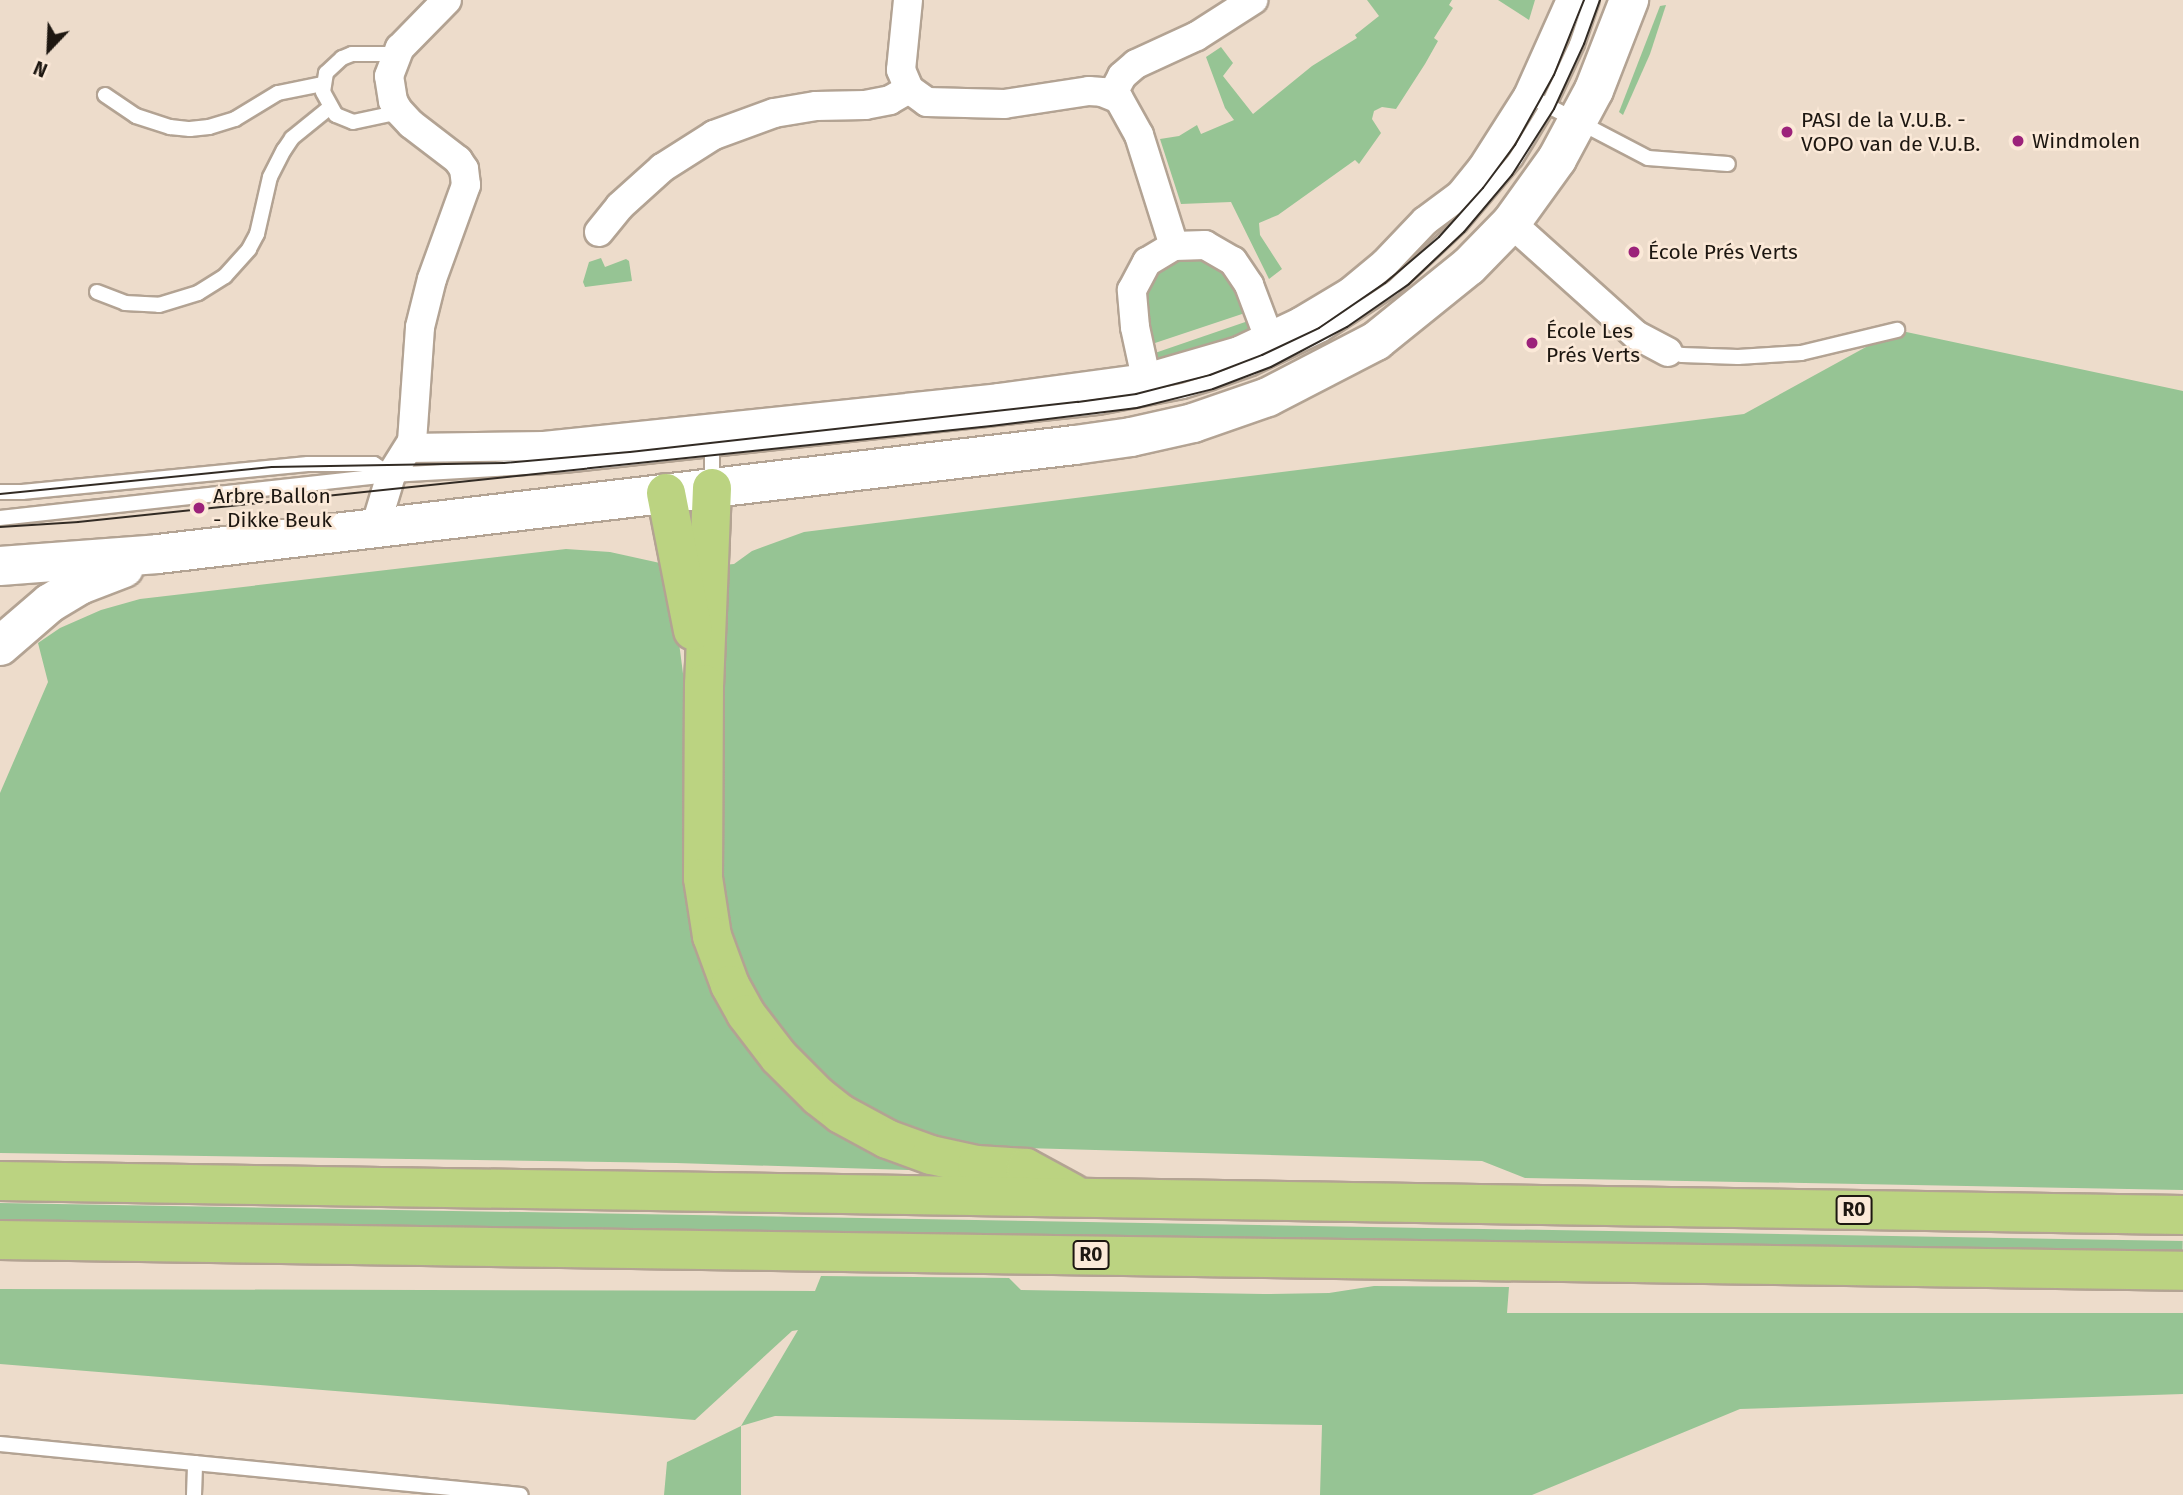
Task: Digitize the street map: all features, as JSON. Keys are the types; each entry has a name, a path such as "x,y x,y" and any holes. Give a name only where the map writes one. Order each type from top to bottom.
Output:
{"highway":[{"path":"712,488 704,684 703,878 712,936 730,985 760,1034 818,1096 864,1127 931,1155 977,1165 1026,1168 1077,1196"},
{"path":"666,494 704,684"},
{"name":"R0","path":"0,1181 2183,1215"},
{"name":"R0","path":"0,1240 2183,1271"}],"street":[{"path":"375,528 391,475 410,448 414,436 415,370 420,327 432,279 461,206 466,177 450,152 411,124 400,112 393,101 389,76 395,54 447,0"},
{"path":"908,0 900,58 901,70 909,89 927,102 951,105 1031,102 1090,91 1112,95 1124,104 1135,126 1174,246"},
{"path":"1112,95 1122,76 1136,64 1197,36 1253,0"},
{"path":"0,566 158,554 1086,443 1131,437 1193,423 1268,397 1376,341 1451,283 1511,223 1558,159 1552,108 1571,0"},
{"path":"410,448 544,446 748,426 1146,378 1206,362 1269,338 1350,292 1385,263 1425,221 1449,205 1482,167 1552,108 1610,53 1629,0"},
{"path":"599,232 620,206 662,169 714,135 774,113 816,106 865,105 890,100 909,89"},
{"path":"1511,223 1636,335 1668,352"},
{"path":"1146,378 1135,327 1132,290 1147,262 1174,246 1205,246 1233,261 1249,285 1269,338"},
{"path":"0,646 26,621 70,591 158,554"}],"lane":[{"path":"0,517 391,475 565,465 1098,407 1183,391 1252,368 1323,334 1393,288 1427,258 1489,194 1552,108 1592,0"},
{"path":"395,54 352,54 342,58 326,73 323,84 329,108 336,115 353,122 400,112"},
{"path":"106,95 144,119 190,129 209,127 235,119 278,93 323,84"},
{"path":"97,292 125,303 159,305 198,293 225,275 249,249 257,234 270,177 284,150 292,138 329,108"},
{"path":"1552,108 1648,158 1728,164"},
{"path":"1668,352 1738,357 1801,353 1897,330"},
{"path":"712,449 712,488"},
{"path":"0,492 308,464 374,464 391,475"},
{"path":"0,1444 521,1495"},
{"path":"194,1495 195,1463"}],"green space":[{"path":"1367,0 1452,0 1449,5 1453,8 1434,38 1438,41 1396,109 1382,107 1374,111 1372,119 1381,133 1359,164 1355,160 1278,215 1259,223 1260,235 1282,269 1269,279 1231,202 1181,204 1160,139 1179,136 1197,125 1201,134 1234,120 1225,108 1206,57 1221,47 1233,63 1223,76 1253,114 1312,66 1357,38 1355,35 1379,16"},
{"path":"1498,0 1535,0 1529,20"},
{"path":"1666,5 1650,54 1623,115 1619,112 1660,6"},
{"path":"1167,256 1217,258 1251,311 1149,345 1139,299"},
{"path":"601,258 605,267 626,259 629,261 632,281 585,287 583,282 589,262"},
{"path":"1254,319 1252,336 1156,361 1152,354"},
{"path":"1897,330 2183,391 2183,1190 1525,1178 1482,1161 994,1147 931,1137 851,1100 813,1069 762,1012 734,954 719,887 723,565 734,564 752,551 804,532 1744,414"},
{"path":"566,549 610,552 669,565 726,1007 940,1171 676,1163 0,1153 0,793 48,682 38,643 60,628 101,610 140,599"},
{"path":"0,1203 2183,1241 2182,1257 0,1219"},
{"path":"821,1276 1009,1278 1021,1290 1264,1294 1329,1293 1374,1286 1509,1287 1507,1313 2183,1313 2183,1394 1740,1409 1532,1495 1320,1495 1322,1425 775,1416 741,1426 798,1330 792,1331 695,1420 0,1364 0,1289 815,1291"},
{"path":"741,1426 741,1495 664,1495 667,1462"}],"tram line":[{"path":"0,494 272,467 504,463 630,452 1078,402 1136,394 1210,375 1262,355 1319,328 1385,283 1439,237 1483,188 1515,145 1554,75 1584,0"},
{"path":"0,527 78,522 991,426 1137,408 1213,389 1271,367 1347,327 1409,284 1464,232 1512,175 1554,109 1584,44 1600,0"}],"place":[{"name":"PASI de la V.U.B. - VOPO van de V.U.B.","path":"1787,132"},
{"name":"Windmolen","path":"2018,141"},
{"name":"École Prés Verts","path":"1634,252"},
{"name":"École Les Prés Verts","path":"1532,343"},
{"name":"Arbre Ballon - Dikke Beuk","path":"199,508"}]}
